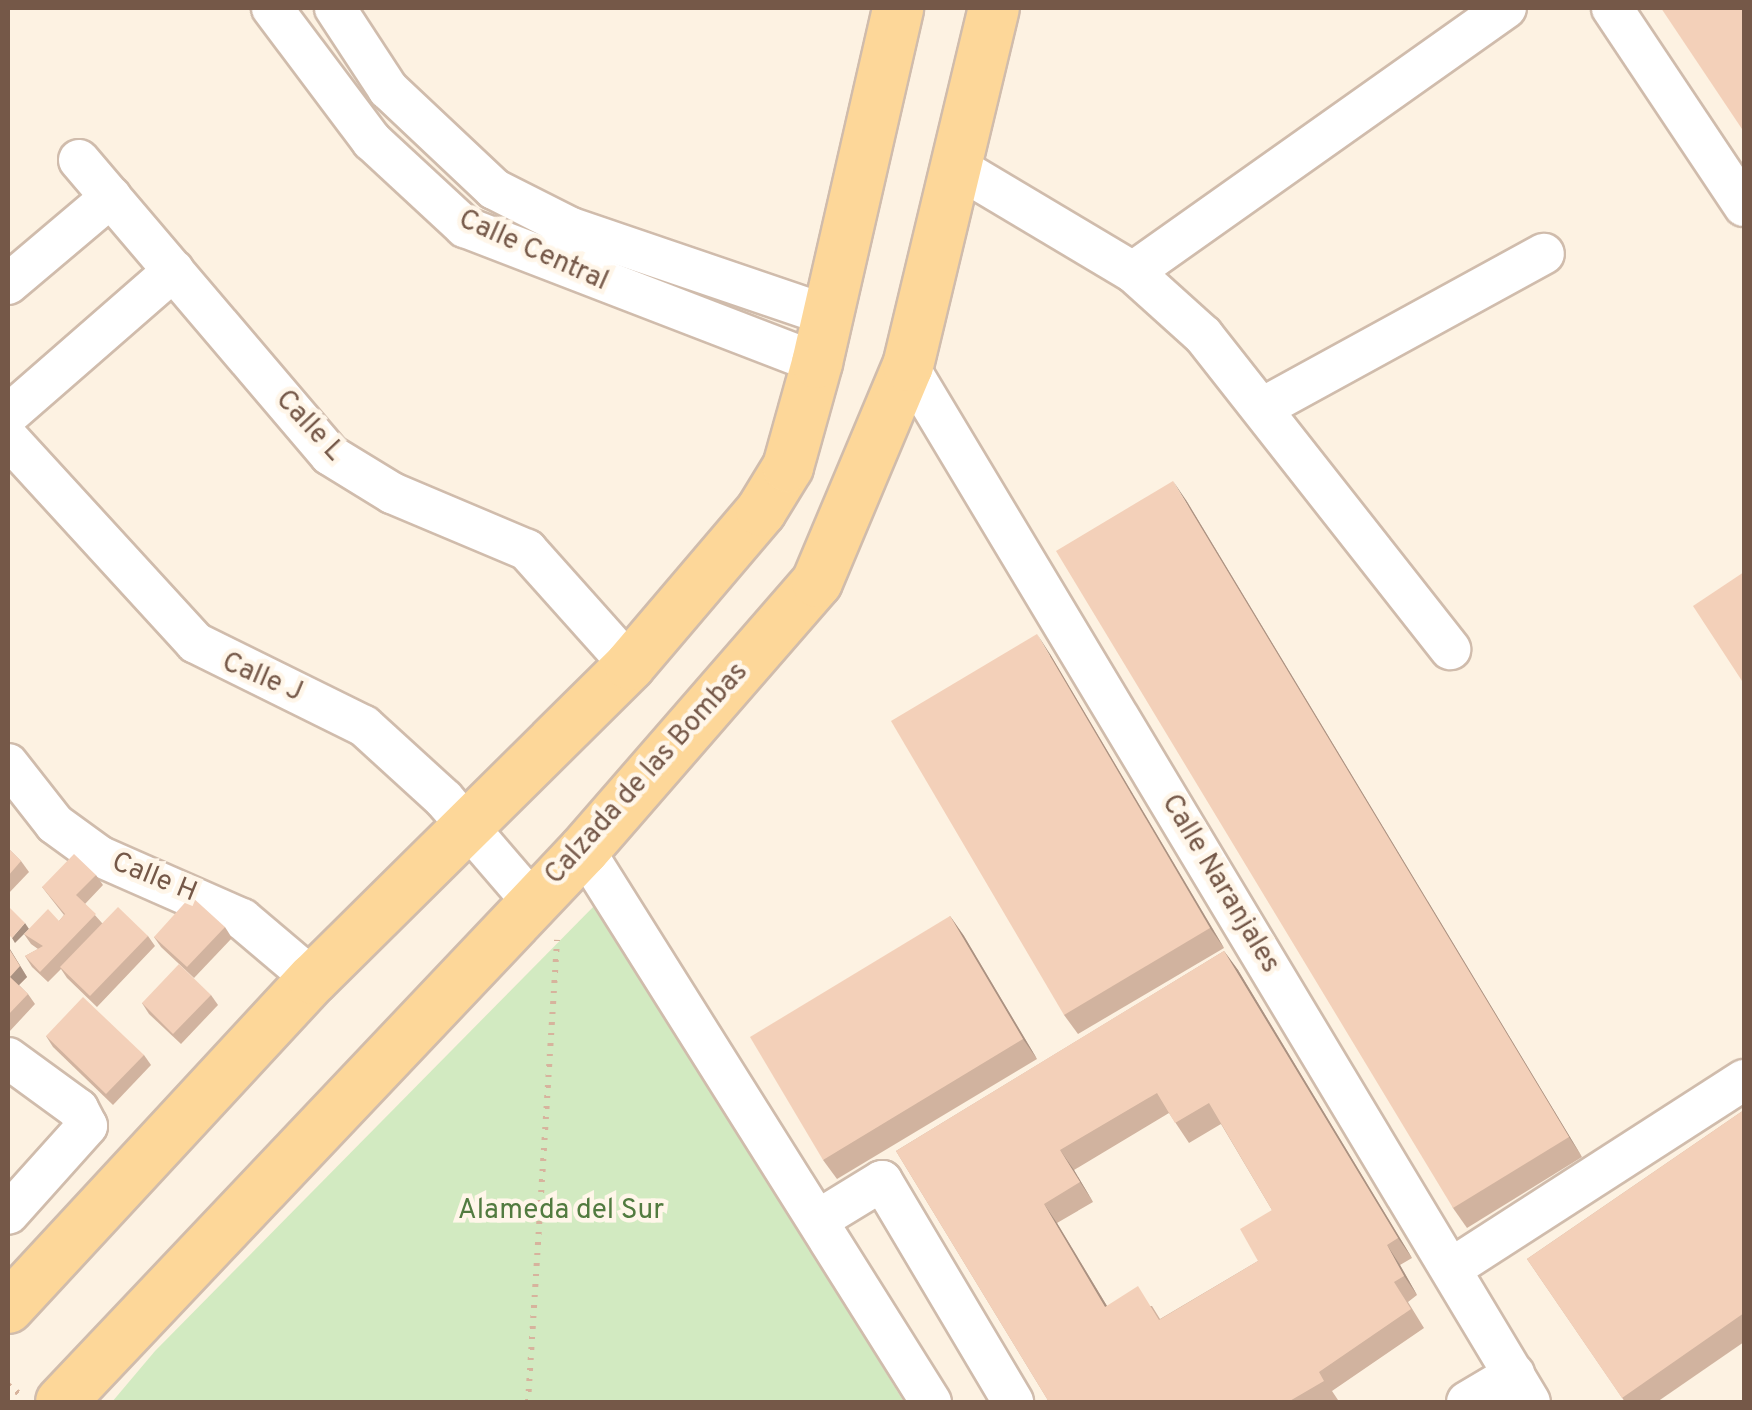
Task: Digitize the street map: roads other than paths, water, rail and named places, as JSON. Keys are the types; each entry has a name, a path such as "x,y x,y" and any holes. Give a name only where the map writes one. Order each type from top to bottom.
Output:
{"main road":[{"path":"8,1308 313,979 472,829 630,665 770,497 788,467 823,340 898,8"},
{"name":"Calzada de las Bombas","path":"61,1402 559,874 817,582 908,366 994,8"}],"street":[{"name":"Calle Central","path":"272,8 372,141 465,226 823,340"},
{"name":"Calle Central","path":"335,8 388,88 494,189 571,228 823,340"},
{"path":"1133,272 1506,8"},
{"path":"1612,8 1744,206"},
{"name":"Calle L","path":"80,160 330,456 392,493 527,550 630,665"},
{"path":"955,166 1133,272 1264,407 1450,649"},
{"path":"8,284 112,197"},
{"path":"1264,407 1544,254"},
{"path":"8,414 174,270"},
{"name":"Calle Naranjales","path":"908,366 1522,1388"},
{"name":"Calle J","path":"8,438 196,643 364,726 472,829 559,874 818,1220 930,1402"},
{"name":"Calle H","path":"8,764 55,824 99,856 242,918 313,979"},
{"path":"14,1076 78,1109 87,1126 8,1216 54,1256"},
{"path":"1452,1268 1744,1080"},
{"path":"818,1220 882,1181 1013,1402"},
{"path":"1468,1402 1522,1388"}],"park label":[{"name":"Alameda del Sur","path":"561,1211"}]}
